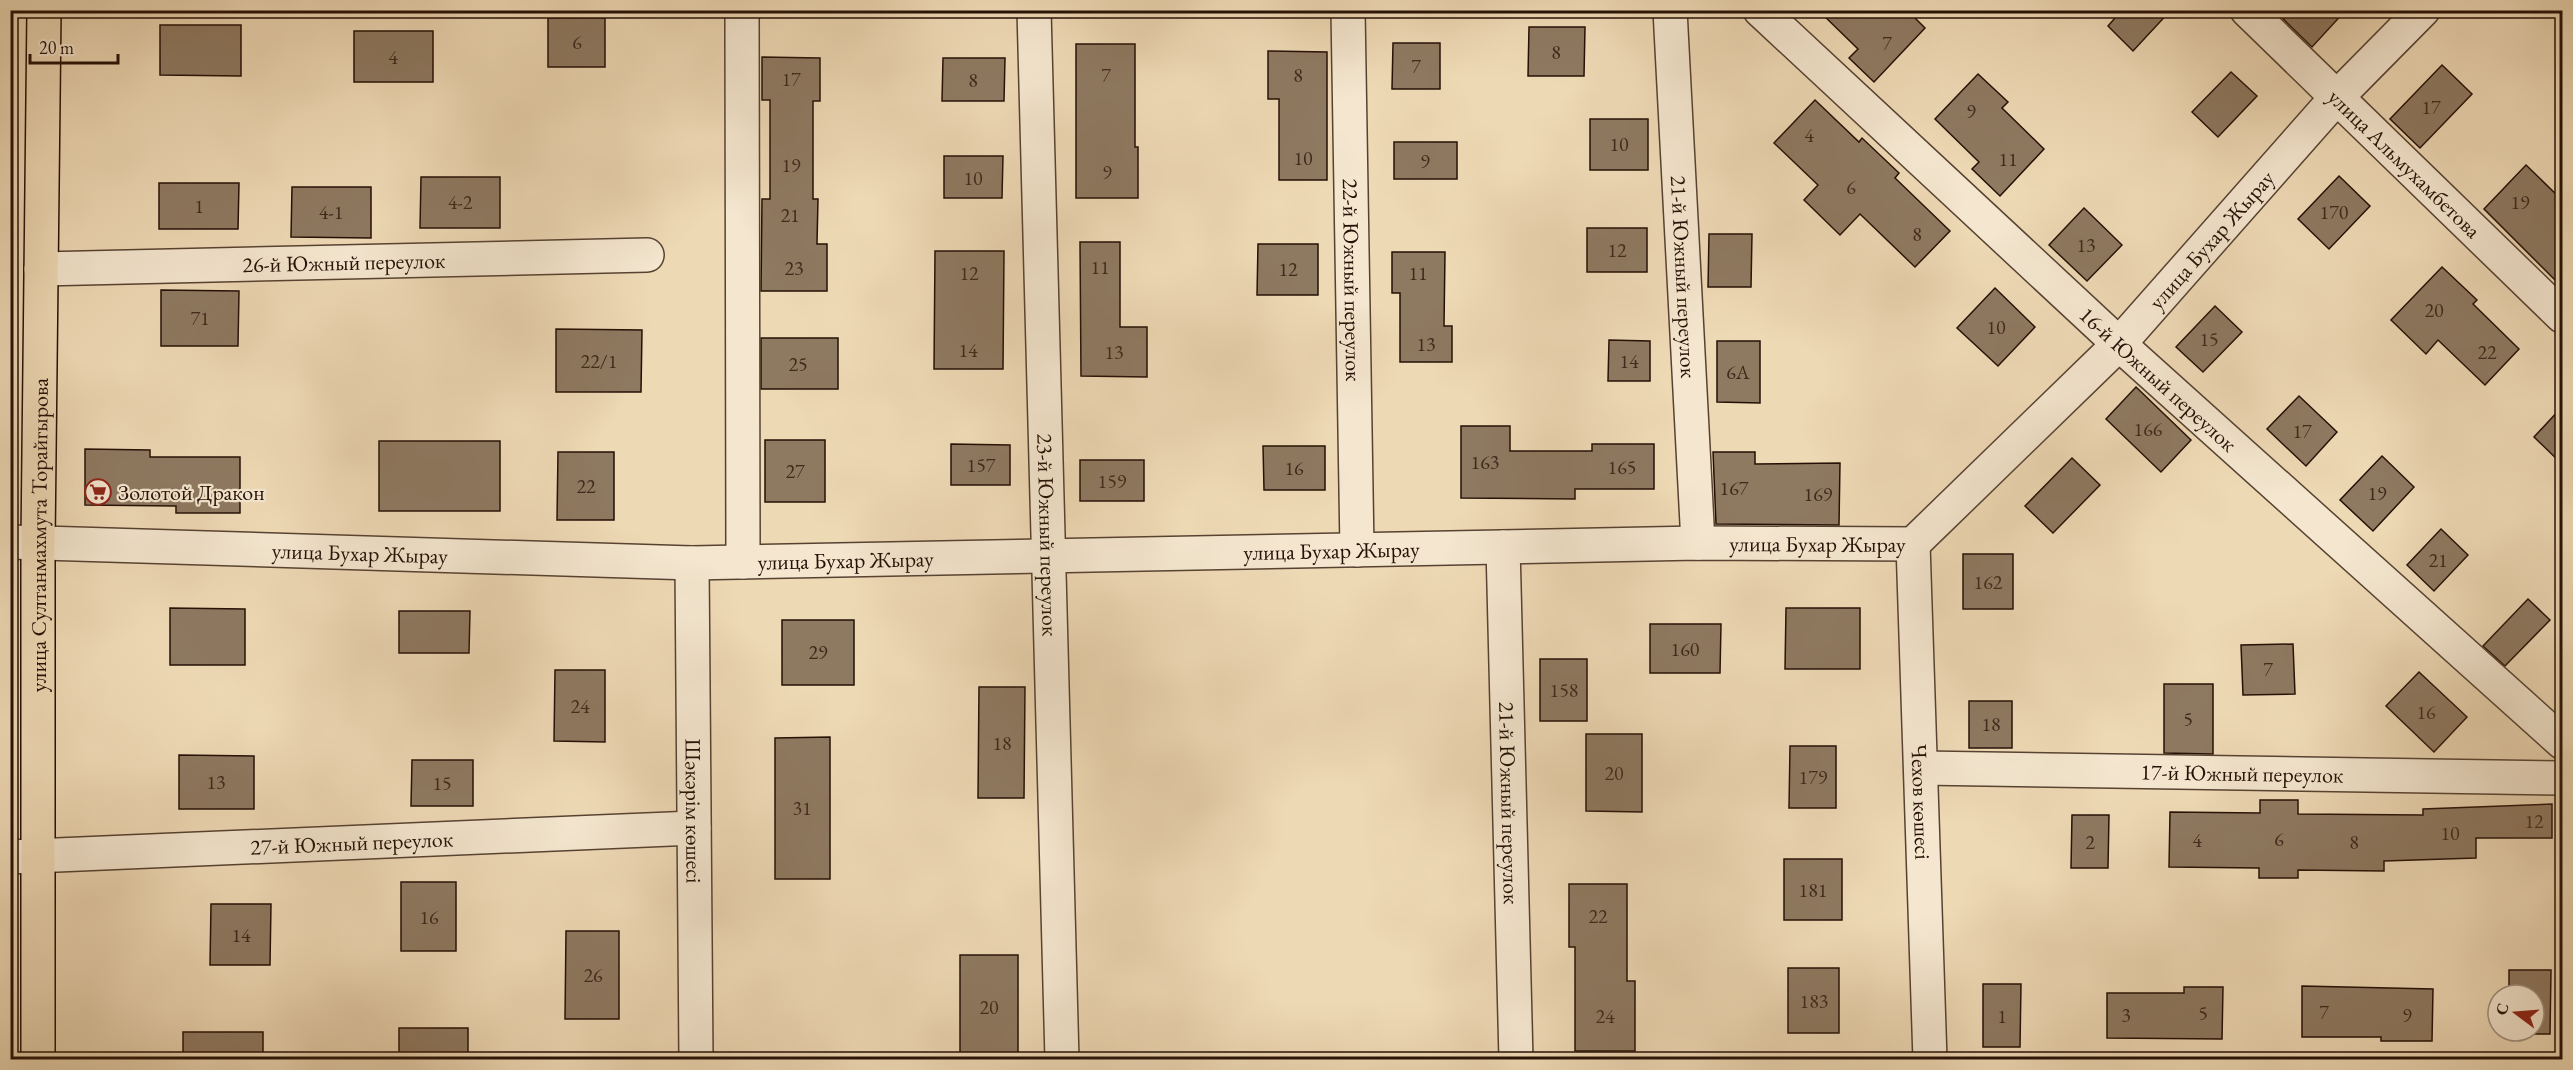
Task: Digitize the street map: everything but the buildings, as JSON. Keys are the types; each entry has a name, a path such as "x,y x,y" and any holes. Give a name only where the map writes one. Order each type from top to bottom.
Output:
{"main road":[{"name":"улица Султанмахмута Торайгырова","path":"38,1059 25,856 24,542 41,269 44,10"}],"street":[{"path":"742,10 743,562"},
{"name":"23-й Южный переулок","path":"1034,10 1062,1059"},
{"name":"22-й Южный переулок","path":"1348,10 1357,550"},
{"name":"21-й Южный переулок","path":"1670,10 1698,543"},
{"name":"16-й Южный переулок","path":"1760,10 2119,344 2562,742"},
{"name":"улица Альмухамбетова","path":"2247,10 2562,316"},
{"name":"улица Бухар Жырау","path":"24,542 692,563 1698,543 1914,544 2119,344 2337,97 2423,10"},
{"name":"26-й Южный переулок","path":"41,269 647,255"},
{"name":"Чехов көшесі","path":"1914,544 1930,1059"},
{"name":"21-й Южный переулок","path":"1503,547 1516,1059"},
{"name":"Шәкәрім көшесі","path":"692,563 696,1059"},
{"name":"17-й Южный переулок","path":"1921,768 2562,778"},
{"name":"27-й Южный переулок","path":"25,856 694,828"}],"place":[{"name":"Золотой Дракон","path":"98,492"}]}
